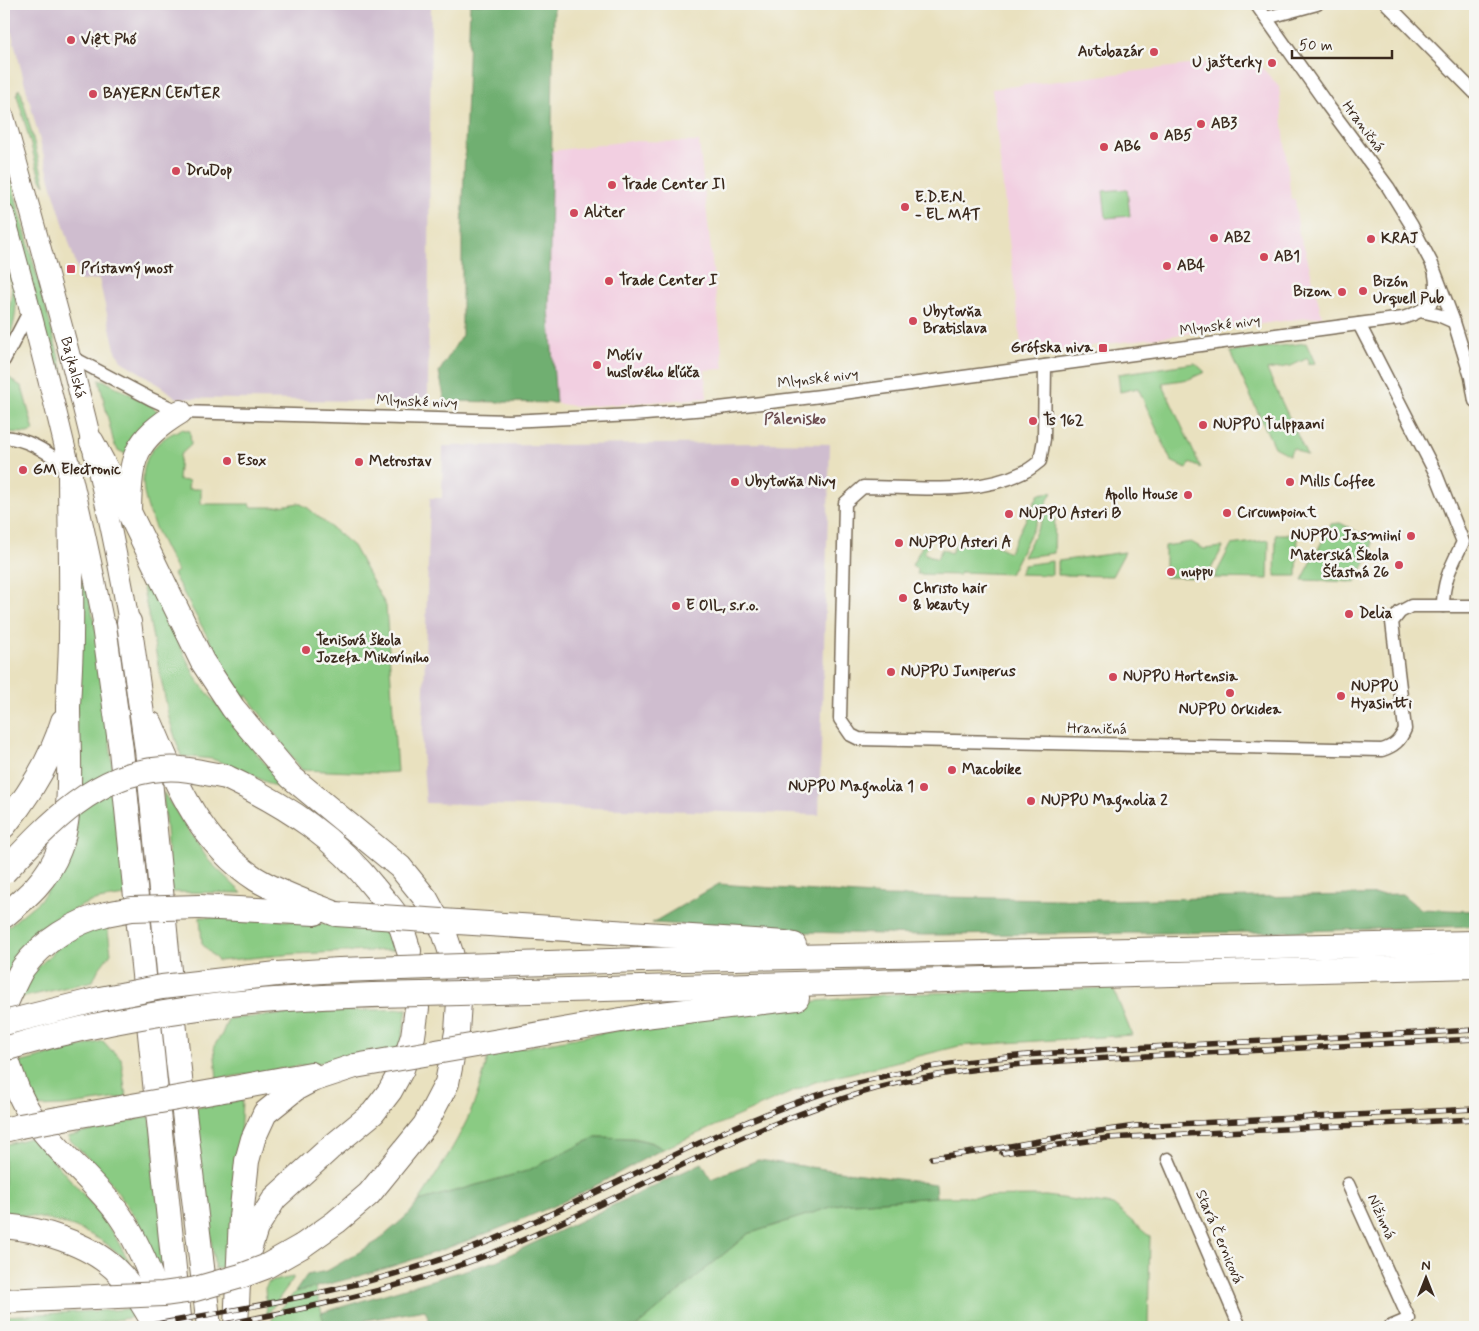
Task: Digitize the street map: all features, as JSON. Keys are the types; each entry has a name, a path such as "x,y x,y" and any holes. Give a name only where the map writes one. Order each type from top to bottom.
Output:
{"highway":[{"path":"129,512 130,477 139,448 145,438 155,429 180,412"},
{"path":"4,1301 163,1294 192,1290 242,1276 264,1267 302,1246 336,1222 370,1194 400,1159 425,1125 447,1083 457,1032 460,986 444,932 426,899 400,867 291,776 233,708 202,661 129,512 92,442"},
{"path":"4,916 31,894 48,872 59,851 66,827 71,636 70,468"},
{"path":"129,622 140,698 178,1060 209,1327"},
{"path":"104,626 121,750 180,1327"},
{"path":"140,698 184,799 198,822 213,840 235,864 257,879 282,893 336,914"},
{"path":"4,826 22,804 48,760 59,734 68,702"},
{"path":"4,872 62,813 108,783 137,773 162,768 187,769 226,777 272,799 296,814 327,838 363,873 396,915 409,951"},
{"path":"845,957 785,943 640,933 199,907 141,909 106,914 83,921 48,941 22,970 5,1013 162,988 277,974 339,970 641,960 845,957 1475,943"},
{"path":"168,1327 146,1265 132,1233 93,1183 47,1136 30,1114 17,1090 6,1056 36,1039 164,1012 230,1004 341,996 1475,966"},
{"path":"9,1126 644,1016 808,996 846,983"},
{"path":"239,1282 256,1228 275,1198 329,1149 373,1113 390,1091 402,1069 414,1036 417,1008"},
{"path":"236,1327 241,1217 247,1162 252,1139 265,1114 295,1089 312,1080 355,1066"},
{"path":"4,1226 33,1230 92,1253 112,1267 128,1283 145,1306 156,1327"}],"main road":[{"name":"Bajkalská","path":"4,117 92,442 129,622"},
{"name":"Bajkalská","path":"4,214 70,468 104,626"}],"street":[{"name":"Hraničná","path":"1256,4 1388,187 1423,245 1454,322 1471,377 1475,400"},
{"path":"1266,18 1317,4"},
{"path":"1387,4 1475,92"},
{"name":"Hraničná","path":"1420,311 1428,305 1437,293 1435,275"},
{"path":"4,360 30,310"},
{"path":"1420,311 1438,315 1454,322"},
{"name":"Mlynské nivy","path":"180,412 480,420 571,419 719,408 1403,318 1420,311"},
{"path":"1359,324 1436,474 1463,542 1446,578 1443,590 1443,606 1475,606"},
{"path":"70,356 151,399 180,412"},
{"name":"Hraničná","path":"1045,366 1044,439 1040,461 1025,472 999,481 966,488 863,487 845,503 840,719 851,734 859,740 1382,750 1392,747 1401,739 1405,729 1392,622 1400,612 1411,606 1443,606"},
{"path":"4,437 17,439 36,446 70,468"},
{"name":"Stará Černicová","path":"1168,1159 1240,1327"},
{"name":"Nížinná","path":"1348,1184 1409,1319 1390,1327"}],"shaded area":[{"path":"4,4 431,4 428,402 177,398 121,361 115,349 99,279 81,281 52,187"},
{"path":"1253,57 1279,87 1291,200 1295,199 1299,235 1305,249 1322,316 1022,355 992,89"},
{"path":"629,141 699,142 724,369 705,370 707,398 578,407 556,403 549,308 551,151"},
{"path":"830,444 819,815 426,803 422,752 430,498 442,498 443,446"}],"green space":[{"path":"470,4 554,4 549,308 556,403 445,401 439,372 462,335 462,232"},
{"path":"19,89 45,185 40,178 17,95"},
{"path":"4,154 65,379 57,379 4,184"},
{"path":"1127,189 1130,216 1106,218 1103,191"},
{"path":"4,240 14,280 16,301 13,325 6,344 12,287 4,262"},
{"path":"1306,343 1315,363 1308,364 1308,358 1291,366 1267,370 1307,456 1293,448 1289,455 1274,447 1230,352"},
{"path":"1195,363 1205,372 1189,379 1162,383 1201,468 1190,463 1187,469 1171,461 1138,388 1120,392 1118,374"},
{"path":"4,374 22,387 34,431 27,433 4,432"},
{"path":"99,380 103,380 152,406 161,415 129,456 118,450 114,444"},
{"name":"Tenisová škola Jozefa Mikovíniho","path":"182,429 190,431 191,445 180,455 178,480 189,481 188,489 201,489 201,504 250,504 251,507 274,507 299,503 308,508 353,546 386,606 397,772 302,770 246,695 244,703 173,574 177,571 158,534 144,493 143,474 148,456 161,441"},
{"path":"1052,492 1010,574 961,572 959,575 917,574 917,569 912,565 925,541 929,543 924,553 937,559 942,549 951,553 960,536 974,544 978,536 1009,552 1039,494"},
{"path":"1049,507 1055,510 1054,553 1023,557"},
{"path":"1340,523 1372,539 1372,550 1355,582 1302,580 1331,524"},
{"path":"1276,534 1298,534 1297,576 1275,576"},
{"path":"1269,540 1268,579 1214,578 1231,545"},
{"path":"77,542 99,645 127,896 92,902 69,912 38,937 4,978 4,930 39,901 60,875 76,833"},
{"path":"1191,542 1204,549 1223,547 1206,578 1165,577 1165,546"},
{"path":"1125,552 1112,576 1058,575 1058,561"},
{"path":"1052,561 1052,575 1019,574 1024,565"},
{"path":"148,582 197,680 290,794 238,768 212,759 181,756 169,718 142,584"},
{"path":"163,792 209,861 242,893 171,892"},
{"path":"719,884 885,896 1108,900 1402,894 1420,909 1475,911 1475,926 1268,932 925,935 803,932 652,923"},
{"path":"200,917 249,918 385,928 394,950 294,954 218,961 202,944"},
{"path":"107,923 111,953 98,970 93,981 16,999 25,980 65,940"},
{"path":"1113,988 1132,1035 959,1046 815,1082 663,1149 653,1143 635,1138 596,1137 527,1171 419,1201 450,1152 467,1120 477,1096 489,1054 731,1009 894,994"},
{"path":"407,1009 400,1050 217,1079 214,1046 222,1034 228,1019 313,1012"},
{"path":"103,1041 121,1058 126,1097 64,1106 35,1107 15,1064"},
{"path":"242,1100 234,1261 224,1267 215,1269 193,1108"},
{"path":"150,1116 169,1268 159,1270 137,1220 106,1176 67,1137"},
{"path":"33,1137 96,1209 130,1263 94,1236 70,1226 30,1216 4,1214 4,1145"},
{"path":"596,1137 640,1140 663,1149 571,1198 494,1231 396,1265 295,1292 307,1275 327,1271 378,1241 410,1213 419,1201 527,1171"},
{"path":"758,1160 935,1184 936,1197 840,1204 748,1234 636,1327 432,1327 425,1310 326,1327 321,1313 496,1261 702,1163 711,1179"},
{"path":"1046,1196 1113,1205 1150,1237 1148,1327 636,1327 748,1234 840,1204 936,1197"},
{"path":"293,1277 267,1315 265,1288 269,1282"},
{"path":"315,1287 326,1327 300,1327 299,1324 291,1325 291,1327 268,1327 269,1323 295,1292"},
{"path":"131,1309 139,1316 75,1327 4,1327 4,1316"}],"railway":[{"path":"142,1327 316,1294 359,1284 443,1259 531,1223 667,1158 759,1117 806,1099 890,1075 964,1062 1038,1054 1475,1030"},
{"path":"209,1327 351,1297 456,1267 538,1233 729,1143 827,1104 911,1080 977,1069 1045,1062 1475,1039"},
{"path":"932,1158 1136,1126 1475,1109"},
{"path":"1002,1153 1108,1138 1475,1119"}],"place":[{"name":"Việt Phố","path":"71,40"},
{"name":"Autobazár","path":"1154,52"},
{"name":"U jašterky","path":"1272,63"},
{"name":"BAYERN CENTER","path":"93,94"},
{"name":"AB3","path":"1201,124"},
{"name":"AB5","path":"1154,136"},
{"name":"AB6","path":"1104,147"},
{"name":"DruDop","path":"176,171"},
{"name":"Trade Center II","path":"612,185"},
{"name":"E.D.E.N. - EL MAT","path":"905,207"},
{"name":"Aliter","path":"574,213"},
{"name":"AB2","path":"1214,238"},
{"name":"KRAJ","path":"1371,239"},
{"name":"AB1","path":"1264,257"},
{"name":"AB4","path":"1167,266"},
{"name":"Prístavný most","path":"71,269"},
{"name":"Trade Center I","path":"609,281"},
{"name":"Bizón Urquell Pub","path":"1363,291"},
{"name":"Bizon","path":"1342,292"},
{"name":"Ubytovňa Bratislava","path":"913,321"},
{"name":"Grófska niva","path":"1103,348"},
{"name":"Motív husľového kľúča","path":"597,365"},
{"name":"Ts 162","path":"1033,421"},
{"name":"NUPPU Tulppaani","path":"1203,425"},
{"name":"Esox","path":"227,461"},
{"name":"Metrostav","path":"359,462"},
{"name":"GM Electronic","path":"23,470"},
{"name":"Ubytovňa Nivy","path":"735,482"},
{"name":"Mills Coffee","path":"1290,482"},
{"name":"Apollo House","path":"1188,495"},
{"name":"Circumpoint","path":"1227,513"},
{"name":"NUPPU Asteri B","path":"1009,514"},
{"name":"NUPPU Jasmiini","path":"1411,536"},
{"name":"NUPPU Asteri A","path":"899,543"},
{"name":"Materská Škola Šťastná 26","path":"1399,565"},
{"name":"nuppu","path":"1171,572"},
{"name":"Christo hair & beauty","path":"903,598"},
{"name":"E OIL, s.r.o.","path":"676,606"},
{"name":"Delia","path":"1349,614"},
{"name":"Tenisová škola Jozefa Mikovíniho","path":"306,650"},
{"name":"NUPPU Juniperus","path":"891,672"},
{"name":"NUPPU Hortensia","path":"1113,677"},
{"name":"NUPPU Orkidea","path":"1230,693"},
{"name":"NUPPU Hyasintti","path":"1341,696"},
{"name":"Macobike","path":"952,770"},
{"name":"NUPPU Magnolia 1","path":"924,787"},
{"name":"NUPPU Magnolia 2","path":"1031,801"}],"district":[{"name":"Pálenisko","path":"795,419"}]}
